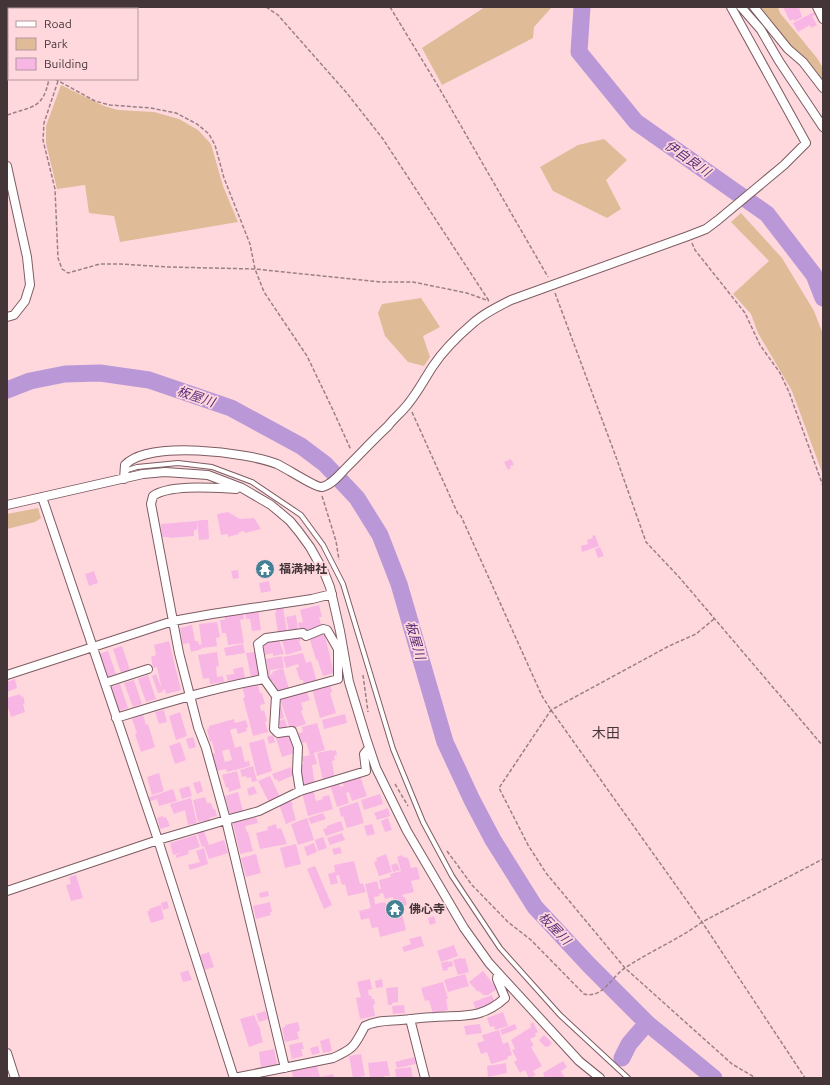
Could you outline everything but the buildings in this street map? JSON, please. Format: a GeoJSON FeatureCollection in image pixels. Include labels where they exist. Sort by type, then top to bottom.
{"type":"FeatureCollection","features":[{"type":"Feature","properties":{"kind":"street"},"geometry":{"type":"LineString","coordinates":[[124,475],[125,466],[133,459],[154,453],[198,451],[256,458],[276,464],[290,470],[321,488],[330,484],[352,463],[408,404],[434,364],[472,323],[494,308],[552,285],[706,229],[718,220],[784,165],[806,143],[732,7]]}},
{"type":"Feature","properties":{"kind":"street"},"geometry":{"type":"LineString","coordinates":[[741,7],[761,30],[779,61],[823,127]]}},
{"type":"Feature","properties":{"kind":"street"},"geometry":{"type":"LineString","coordinates":[[754,7],[788,49],[803,62],[823,88]]}},
{"type":"Feature","properties":{"kind":"street"},"geometry":{"type":"LineString","coordinates":[[817,7],[823,19]]}},
{"type":"Feature","properties":{"kind":"street"},"geometry":{"type":"LineString","coordinates":[[7,166],[26,257],[30,285],[25,301],[14,315],[7,317]]}},
{"type":"Feature","properties":{"kind":"street"},"geometry":{"type":"LineString","coordinates":[[7,505],[124,475],[165,472],[208,475],[242,488],[271,505],[290,521],[310,547],[324,572],[332,594],[340,648],[369,748],[376,768],[407,832],[464,928],[488,963],[579,1061],[600,1078]]}},
{"type":"Feature","properties":{"kind":"street"},"geometry":{"type":"LineString","coordinates":[[242,488],[193,487],[158,492],[153,496],[151,504],[179,653],[198,727],[206,748],[226,820],[286,1068]]}},
{"type":"Feature","properties":{"kind":"street"},"geometry":{"type":"LineString","coordinates":[[42,497],[158,840],[234,1078],[333,1058],[346,1052],[354,1046],[365,1026],[376,1022],[423,1017],[472,1015],[495,1007],[505,998],[497,979],[498,973]]}},
{"type":"Feature","properties":{"kind":"street"},"geometry":{"type":"LineString","coordinates":[[7,675],[173,621],[220,612],[312,599],[332,594]]}},
{"type":"Feature","properties":{"kind":"street"},"geometry":{"type":"LineString","coordinates":[[276,696],[338,679],[340,648],[327,630],[323,629],[306,636],[303,633],[266,638],[258,644],[264,679],[276,696],[274,729],[278,733],[292,731],[298,747],[297,772],[300,791]]}},
{"type":"Feature","properties":{"kind":"street"},"geometry":{"type":"LineString","coordinates":[[105,683],[148,669]]}},
{"type":"Feature","properties":{"kind":"street"},"geometry":{"type":"LineString","coordinates":[[116,718],[190,695],[264,679]]}},
{"type":"Feature","properties":{"kind":"street"},"geometry":{"type":"LineString","coordinates":[[7,890],[158,840],[259,811],[300,791],[366,771],[364,754],[369,748]]}},
{"type":"Feature","properties":{"kind":"street"},"geometry":{"type":"LineString","coordinates":[[410,1019],[425,1078]]}},
{"type":"Feature","properties":{"kind":"street"},"geometry":{"type":"LineString","coordinates":[[7,1053],[15,1078]]}},
{"type":"Feature","properties":{"kind":"lane"},"geometry":{"type":"LineString","coordinates":[[124,475],[137,467],[178,463],[212,467],[252,482],[301,515],[323,545],[343,584],[393,750],[423,822],[452,876],[500,948],[560,1015],[628,1078]]}},
{"type":"Feature","properties":{"kind":"path"},"geometry":{"type":"LineString","coordinates":[[266,7],[278,16],[346,92],[383,139],[490,302],[467,293],[413,282],[381,282],[255,269],[100,264],[68,273],[62,269],[58,258],[56,189],[43,140],[44,123],[58,81],[95,101],[110,106],[151,108],[176,113],[197,124],[209,134],[215,145],[224,178],[250,244],[255,269],[264,292],[307,356],[332,408],[352,463]]}},
{"type":"Feature","properties":{"kind":"path"},"geometry":{"type":"LineString","coordinates":[[390,7],[438,86],[552,285],[619,464],[646,542],[679,577],[714,620],[823,746]]}},
{"type":"Feature","properties":{"kind":"path"},"geometry":{"type":"LineString","coordinates":[[7,115],[38,104],[46,93],[49,80]]}},
{"type":"Feature","properties":{"kind":"path"},"geometry":{"type":"LineString","coordinates":[[688,236],[695,250],[745,313],[760,345],[780,374],[789,392],[823,486]]}},
{"type":"Feature","properties":{"kind":"path"},"geometry":{"type":"LineString","coordinates":[[408,404],[458,514],[461,516],[542,696],[702,922],[805,1078]]}},
{"type":"Feature","properties":{"kind":"path"},"geometry":{"type":"LineString","coordinates":[[317,487],[323,498],[336,541],[339,563]]}},
{"type":"Feature","properties":{"kind":"path"},"geometry":{"type":"LineString","coordinates":[[714,620],[696,634],[669,646],[551,710],[499,788],[528,845],[546,873],[624,968],[732,1064],[756,1078]]}},
{"type":"Feature","properties":{"kind":"path"},"geometry":{"type":"LineString","coordinates":[[366,663],[362,676],[368,712]]}},
{"type":"Feature","properties":{"kind":"path"},"geometry":{"type":"LineString","coordinates":[[392,779],[407,805],[413,811]]}},
{"type":"Feature","properties":{"kind":"path"},"geometry":{"type":"LineString","coordinates":[[445,848],[472,885],[503,917],[531,940],[584,994],[591,996],[602,990],[624,968],[691,931],[702,922],[823,860]]}},
{"type":"Feature","properties":{"kind":"green space"},"geometry":{"type":"Polygon","coordinates":[[[485,7],[552,7],[534,27],[533,38],[442,85],[422,48],[485,7]]]}},
{"type":"Feature","properties":{"kind":"green space"},"geometry":{"type":"Polygon","coordinates":[[[758,7],[778,7],[780,13],[817,58],[823,68],[823,82],[805,59],[790,45],[758,7]]]}},
{"type":"Feature","properties":{"kind":"green space"},"geometry":{"type":"Polygon","coordinates":[[[61,85],[104,106],[118,110],[154,112],[179,119],[198,130],[211,144],[223,186],[238,222],[120,242],[114,216],[89,213],[85,185],[57,189],[46,143],[46,126],[61,85]]]}},
{"type":"Feature","properties":{"kind":"green space"},"geometry":{"type":"Polygon","coordinates":[[[604,139],[627,160],[606,180],[621,209],[607,218],[553,191],[540,167],[578,145],[604,139]]]}},
{"type":"Feature","properties":{"kind":"green space"},"geometry":{"type":"Polygon","coordinates":[[[741,213],[782,258],[814,311],[823,334],[823,475],[792,391],[758,333],[751,314],[733,294],[769,261],[731,222],[741,213]]]}},
{"type":"Feature","properties":{"kind":"green space"},"geometry":{"type":"Polygon","coordinates":[[[421,298],[440,327],[423,336],[430,357],[424,366],[408,362],[385,336],[378,313],[382,304],[421,298]]]}},
{"type":"Feature","properties":{"kind":"green space"},"geometry":{"type":"Polygon","coordinates":[[[38,508],[41,518],[35,522],[7,529],[7,514],[38,508]]]}},
{"type":"Feature","properties":{"kind":"waterway","name":"伊自良川"},"geometry":{"type":"LineString","coordinates":[[582,7],[579,52],[636,122],[767,214],[814,275],[823,298]]}},
{"type":"Feature","properties":{"kind":"waterway","name":"板屋川"},"geometry":{"type":"LineString","coordinates":[[7,390],[30,381],[65,374],[100,373],[149,380],[231,408],[301,446],[325,464],[357,498],[380,535],[399,584],[445,742],[472,800],[493,840],[535,907],[589,965],[647,1023],[714,1078]]}},
{"type":"Feature","properties":{"kind":"waterway"},"geometry":{"type":"LineString","coordinates":[[622,1058],[629,1044],[647,1023]]}},
{"type":"Feature","properties":{"kind":"place","name":"福満神社"},"geometry":{"type":"Point","coordinates":[265,569]}},
{"type":"Feature","properties":{"kind":"place","name":"佛心寺"},"geometry":{"type":"Point","coordinates":[395,909]}},
{"type":"Feature","properties":{"kind":"district","name":"木田"},"geometry":{"type":"Point","coordinates":[606,733]}}]}
